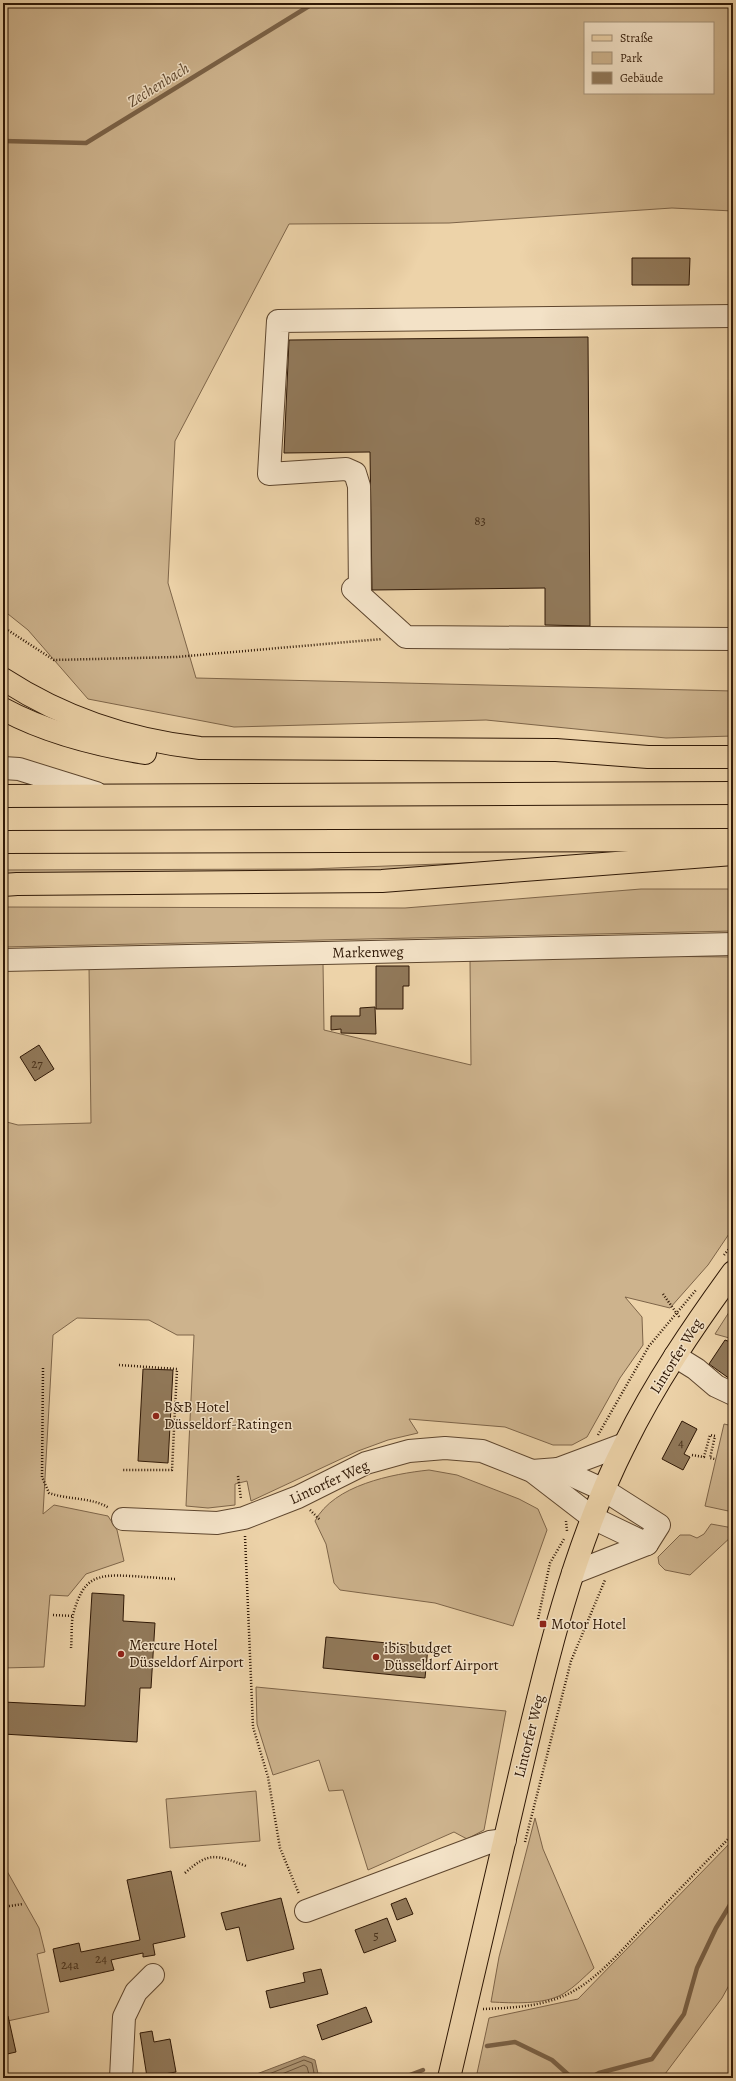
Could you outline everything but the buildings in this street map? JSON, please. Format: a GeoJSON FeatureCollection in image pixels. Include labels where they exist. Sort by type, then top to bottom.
{"type":"FeatureCollection","features":[{"type":"Feature","properties":{"kind":"main road"},"geometry":{"type":"LineString","coordinates":[[3,679],[62,711],[110,731],[180,746],[227,750],[556,750],[648,757],[733,757]]}},
{"type":"Feature","properties":{"kind":"main road"},"geometry":{"type":"LineString","coordinates":[[3,709],[60,734],[120,749],[155,755],[184,756],[227,750]]}},
{"type":"Feature","properties":{"kind":"main road"},"geometry":{"type":"LineString","coordinates":[[3,796],[107,797],[733,793]]}},
{"type":"Feature","properties":{"kind":"main road"},"geometry":{"type":"LineString","coordinates":[[3,842],[733,840]]}},
{"type":"Feature","properties":{"kind":"main road"},"geometry":{"type":"LineString","coordinates":[[3,886],[25,884],[382,881],[733,854]]}},
{"type":"Feature","properties":{"kind":"main road","name":"Lintorfer Weg"},"geometry":{"type":"LineString","coordinates":[[448,2078],[479,2008],[514,1842],[555,1634],[593,1518],[625,1444],[659,1380],[733,1272]]}},
{"type":"Feature","properties":{"kind":"street"},"geometry":{"type":"LineString","coordinates":[[733,316],[278,321],[269,474],[346,469],[355,473],[359,486],[356,592],[406,637],[733,639]]}},
{"type":"Feature","properties":{"kind":"street"},"geometry":{"type":"LineString","coordinates":[[3,768],[19,770],[107,797]]}},
{"type":"Feature","properties":{"kind":"street","name":"Markenweg"},"geometry":{"type":"LineString","coordinates":[[3,960],[733,944]]}},
{"type":"Feature","properties":{"kind":"street"},"geometry":{"type":"LineString","coordinates":[[675,1356],[696,1369],[716,1386],[733,1394]]}},
{"type":"Feature","properties":{"kind":"street","name":"Lintorfer Weg"},"geometry":{"type":"LineString","coordinates":[[532,1471],[558,1469],[625,1444]]}},
{"type":"Feature","properties":{"kind":"street","name":"Lintorfer Weg"},"geometry":{"type":"LineString","coordinates":[[123,1519],[217,1523],[244,1518],[298,1496],[366,1463],[408,1451],[445,1448],[482,1451],[532,1471],[593,1518]]}},
{"type":"Feature","properties":{"kind":"street","name":"Lintorfer Weg"},"geometry":{"type":"LineString","coordinates":[[558,1469],[604,1490]]}},
{"type":"Feature","properties":{"kind":"street"},"geometry":{"type":"LineString","coordinates":[[574,1573],[647,1544],[659,1525],[604,1490]]}},
{"type":"Feature","properties":{"kind":"street"},"geometry":{"type":"LineString","coordinates":[[593,1518],[647,1544]]}},
{"type":"Feature","properties":{"kind":"street"},"geometry":{"type":"LineString","coordinates":[[306,1912],[490,1842],[514,1842]]}},
{"type":"Feature","properties":{"kind":"street"},"geometry":{"type":"LineString","coordinates":[[122,2078],[124,2017],[136,1992],[153,1974]]}},
{"type":"Feature","properties":{"kind":"path"},"geometry":{"type":"LineString","coordinates":[[3,627],[54,660],[176,658],[406,637]]}},
{"type":"Feature","properties":{"kind":"path"},"geometry":{"type":"LineString","coordinates":[[663,1294],[675,1313],[692,1330]]}},
{"type":"Feature","properties":{"kind":"path"},"geometry":{"type":"LineString","coordinates":[[119,1365],[176,1369],[172,1470],[123,1470]]}},
{"type":"Feature","properties":{"kind":"path"},"geometry":{"type":"LineString","coordinates":[[43,1368],[42,1477],[49,1494],[64,1498],[100,1502],[123,1519]]}},
{"type":"Feature","properties":{"kind":"path"},"geometry":{"type":"LineString","coordinates":[[692,1455],[704,1457],[710,1435],[715,1436],[710,1458],[714,1459]]}},
{"type":"Feature","properties":{"kind":"path"},"geometry":{"type":"LineString","coordinates":[[238,1476],[244,1518],[253,1727],[268,1776],[280,1848],[306,1912]]}},
{"type":"Feature","properties":{"kind":"path"},"geometry":{"type":"LineString","coordinates":[[71,1648],[73,1616],[86,1585],[101,1576],[174,1579]]}},
{"type":"Feature","properties":{"kind":"path"},"geometry":{"type":"LineString","coordinates":[[514,1842],[571,1661],[598,1593],[608,1576]]}},
{"type":"Feature","properties":{"kind":"path"},"geometry":{"type":"LineString","coordinates":[[53,1615],[73,1616]]}},
{"type":"Feature","properties":{"kind":"path"},"geometry":{"type":"LineString","coordinates":[[479,2008],[519,2007],[540,2004],[562,1997],[581,1986],[610,1962],[733,1834]]}},
{"type":"Feature","properties":{"kind":"path"},"geometry":{"type":"LineString","coordinates":[[184,1873],[198,1861],[208,1857],[222,1858],[246,1866]]}},
{"type":"Feature","properties":{"kind":"path"},"geometry":{"type":"LineString","coordinates":[[3,1907],[22,1904]]}},
{"type":"Feature","properties":{"kind":"green space"},"geometry":{"type":"Polygon","coordinates":[[[3,3],[733,3],[733,211],[672,208],[449,223],[289,224],[175,441],[168,583],[196,678],[733,691],[733,736],[666,738],[486,720],[234,727],[88,699],[28,630],[3,610],[3,3]]]}},
{"type":"Feature","properties":{"kind":"green space"},"geometry":{"type":"Polygon","coordinates":[[[517,861],[516,867],[3,880],[3,870],[309,869],[517,861]]]}},
{"type":"Feature","properties":{"kind":"green space"},"geometry":{"type":"Polygon","coordinates":[[[641,889],[733,889],[733,931],[3,947],[3,907],[405,908],[641,889]]]}},
{"type":"Feature","properties":{"kind":"green space"},"geometry":{"type":"Polygon","coordinates":[[[628,956],[733,957],[733,1228],[708,1265],[670,1308],[625,1297],[642,1317],[643,1345],[620,1378],[587,1437],[572,1445],[553,1445],[505,1427],[409,1419],[418,1433],[388,1440],[358,1451],[251,1501],[247,1481],[235,1484],[235,1505],[208,1508],[186,1506],[194,1335],[177,1335],[149,1320],[77,1318],[53,1335],[43,1514],[54,1505],[108,1516],[117,1530],[124,1561],[86,1574],[68,1596],[50,1595],[44,1667],[3,1668],[3,1121],[18,1125],[91,1123],[89,967],[323,962],[324,1030],[471,1065],[470,961],[628,956]]]}},
{"type":"Feature","properties":{"kind":"green space"},"geometry":{"type":"Polygon","coordinates":[[[733,1306],[733,1339],[715,1334],[733,1306]]]}},
{"type":"Feature","properties":{"kind":"green space"},"geometry":{"type":"Polygon","coordinates":[[[724,1424],[733,1426],[733,1512],[705,1506],[724,1424]]]}},
{"type":"Feature","properties":{"kind":"green space"},"geometry":{"type":"Polygon","coordinates":[[[429,1470],[457,1475],[519,1499],[538,1509],[547,1530],[513,1626],[435,1603],[340,1590],[334,1583],[326,1544],[315,1521],[324,1509],[336,1498],[365,1484],[382,1478],[429,1470]]]}},
{"type":"Feature","properties":{"kind":"green space"},"geometry":{"type":"Polygon","coordinates":[[[711,1524],[733,1528],[733,1535],[690,1575],[665,1570],[659,1564],[658,1557],[680,1535],[690,1535],[697,1538],[704,1534],[711,1524]]]}},
{"type":"Feature","properties":{"kind":"green space"},"geometry":{"type":"Polygon","coordinates":[[[256,1687],[506,1711],[484,1830],[467,1839],[454,1832],[368,1870],[343,1790],[329,1791],[319,1760],[273,1775],[257,1724],[256,1687]]]}},
{"type":"Feature","properties":{"kind":"green space"},"geometry":{"type":"Polygon","coordinates":[[[256,1791],[260,1841],[170,1848],[166,1799],[256,1791]]]}},
{"type":"Feature","properties":{"kind":"green space"},"geometry":{"type":"Polygon","coordinates":[[[535,1818],[543,1849],[594,1968],[572,1988],[555,1998],[537,2002],[491,2002],[499,1957],[535,1818]]]}},
{"type":"Feature","properties":{"kind":"green space"},"geometry":{"type":"Polygon","coordinates":[[[733,1840],[733,1978],[722,1998],[662,2078],[476,2078],[489,2018],[578,1999],[733,1840]]]}},
{"type":"Feature","properties":{"kind":"green space"},"geometry":{"type":"Polygon","coordinates":[[[3,1864],[39,1928],[45,1952],[37,1954],[49,2012],[3,2022],[3,1864]]]}},
{"type":"Feature","properties":{"kind":"water"},"geometry":{"type":"Polygon","coordinates":[[[304,2056],[315,2060],[319,2078],[254,2078],[254,2075],[304,2056]]]}},
{"type":"Feature","properties":{"kind":"waterway","name":"Zechenbach"},"geometry":{"type":"LineString","coordinates":[[3,141],[86,143],[314,3]]}},
{"type":"Feature","properties":{"kind":"waterway"},"geometry":{"type":"LineString","coordinates":[[590,2078],[599,2073],[652,2059],[684,2014],[697,1968],[716,1928],[733,1900]]}},
{"type":"Feature","properties":{"kind":"waterway"},"geometry":{"type":"LineString","coordinates":[[487,2046],[515,2042],[552,2060],[572,2078]]}},
{"type":"Feature","properties":{"kind":"waterway"},"geometry":{"type":"LineString","coordinates":[[402,2078],[423,2070]]}},
{"type":"Feature","properties":{"kind":"waterway"},"geometry":{"type":"LineString","coordinates":[[311,2078],[319,2075],[361,2078]]}},
{"type":"Feature","properties":{"kind":"place","name":"B&B Hotel Düsseldorf-Ratingen"},"geometry":{"type":"Point","coordinates":[156,1416]}},
{"type":"Feature","properties":{"kind":"place","name":"Motor Hotel"},"geometry":{"type":"Point","coordinates":[543,1624]}},
{"type":"Feature","properties":{"kind":"place","name":"Mercure Hotel Düsseldorf Airport"},"geometry":{"type":"Point","coordinates":[121,1654]}},
{"type":"Feature","properties":{"kind":"place","name":"ibis budget Düsseldorf Airport"},"geometry":{"type":"Point","coordinates":[376,1657]}}]}
